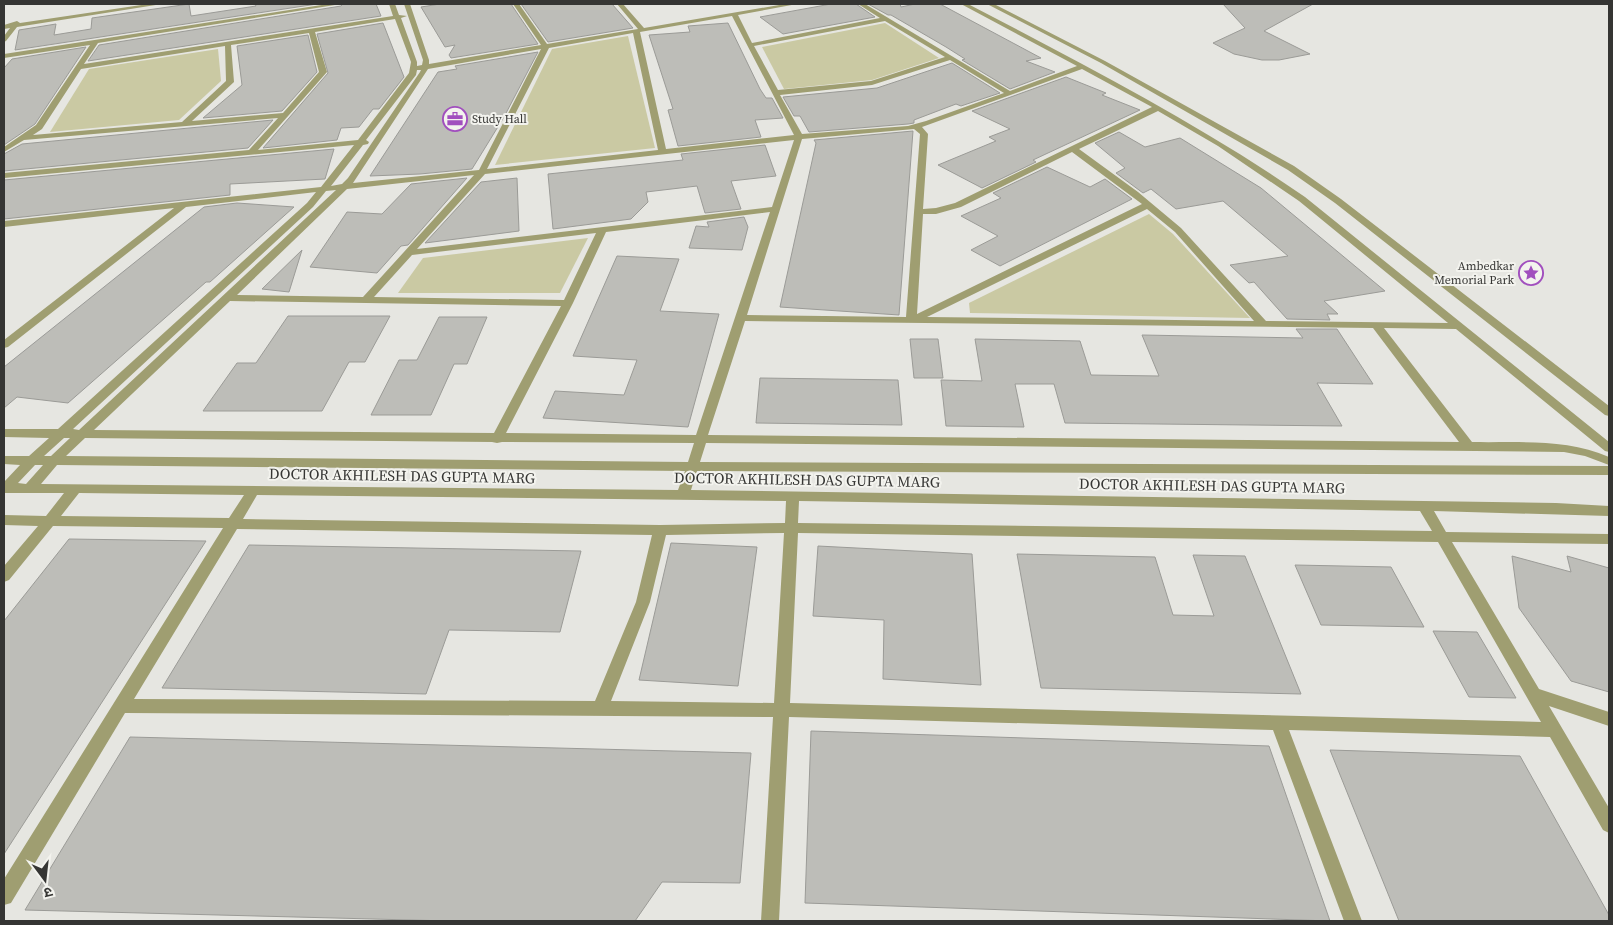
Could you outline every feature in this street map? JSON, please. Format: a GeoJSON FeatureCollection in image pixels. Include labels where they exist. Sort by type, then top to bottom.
{"type":"FeatureCollection","features":[{"type":"Feature","properties":{"kind":"street"},"geometry":{"type":"LineString","coordinates":[[4,26],[18,22],[125,5],[160,4]]}},
{"type":"Feature","properties":{"kind":"street"},"geometry":{"type":"LineString","coordinates":[[4,56],[338,4]]}},
{"type":"Feature","properties":{"kind":"street"},"geometry":{"type":"LineString","coordinates":[[5,488],[60,434],[310,205],[322,191],[412,73],[414,62],[392,4]]}},
{"type":"Feature","properties":{"kind":"street"},"geometry":{"type":"LineString","coordinates":[[30,488],[54,460],[351,180],[424,72],[426,60],[407,4]]}},
{"type":"Feature","properties":{"kind":"street"},"geometry":{"type":"LineString","coordinates":[[516,4],[546,47]]}},
{"type":"Feature","properties":{"kind":"street"},"geometry":{"type":"LineString","coordinates":[[620,4],[639,31],[663,153]]}},
{"type":"Feature","properties":{"kind":"street"},"geometry":{"type":"LineString","coordinates":[[413,69],[794,4]]}},
{"type":"Feature","properties":{"kind":"street"},"geometry":{"type":"LineString","coordinates":[[861,4],[1009,93]]}},
{"type":"Feature","properties":{"kind":"street"},"geometry":{"type":"LineString","coordinates":[[964,4],[1233,150],[1302,199],[1458,326],[1609,462]]}},
{"type":"Feature","properties":{"kind":"street"},"geometry":{"type":"LineString","coordinates":[[990,4],[1103,62],[1291,168],[1338,201],[1609,412]]}},
{"type":"Feature","properties":{"kind":"street"},"geometry":{"type":"LineString","coordinates":[[79,67],[411,14]]}},
{"type":"Feature","properties":{"kind":"street"},"geometry":{"type":"LineString","coordinates":[[683,495],[799,138],[734,14]]}},
{"type":"Feature","properties":{"kind":"street"},"geometry":{"type":"LineString","coordinates":[[750,46],[886,19]]}},
{"type":"Feature","properties":{"kind":"street"},"geometry":{"type":"LineString","coordinates":[[4,21],[18,22]]}},
{"type":"Feature","properties":{"kind":"street"},"geometry":{"type":"LineString","coordinates":[[4,40],[18,22]]}},
{"type":"Feature","properties":{"kind":"street"},"geometry":{"type":"LineString","coordinates":[[251,153],[323,72],[311,30]]}},
{"type":"Feature","properties":{"kind":"street"},"geometry":{"type":"LineString","coordinates":[[4,150],[39,127],[96,41]]}},
{"type":"Feature","properties":{"kind":"street"},"geometry":{"type":"LineString","coordinates":[[184,124],[230,82],[228,44]]}},
{"type":"Feature","properties":{"kind":"street"},"geometry":{"type":"LineString","coordinates":[[366,300],[481,173],[546,47]]}},
{"type":"Feature","properties":{"kind":"street"},"geometry":{"type":"LineString","coordinates":[[775,93],[872,84],[950,58]]}},
{"type":"Feature","properties":{"kind":"street"},"geometry":{"type":"LineString","coordinates":[[4,224],[916,126],[1081,67]]}},
{"type":"Feature","properties":{"kind":"street"},"geometry":{"type":"LineString","coordinates":[[919,212],[936,211],[958,205],[1157,108]]}},
{"type":"Feature","properties":{"kind":"street"},"geometry":{"type":"LineString","coordinates":[[22,138],[284,115]]}},
{"type":"Feature","properties":{"kind":"street"},"geometry":{"type":"LineString","coordinates":[[911,320],[924,134],[916,126]]}},
{"type":"Feature","properties":{"kind":"street"},"geometry":{"type":"LineString","coordinates":[[4,176],[377,141]]}},
{"type":"Feature","properties":{"kind":"street"},"geometry":{"type":"LineString","coordinates":[[1073,149],[1178,230],[1263,324]]}},
{"type":"Feature","properties":{"kind":"street"},"geometry":{"type":"LineString","coordinates":[[911,320],[1148,205]]}},
{"type":"Feature","properties":{"kind":"street"},"geometry":{"type":"LineString","coordinates":[[6,341],[182,206]]}},
{"type":"Feature","properties":{"kind":"street"},"geometry":{"type":"LineString","coordinates":[[408,253],[776,209]]}},
{"type":"Feature","properties":{"kind":"street"},"geometry":{"type":"LineString","coordinates":[[497,438],[568,303],[602,230]]}},
{"type":"Feature","properties":{"kind":"street"},"geometry":{"type":"LineString","coordinates":[[208,298],[568,303]]}},
{"type":"Feature","properties":{"kind":"street"},"geometry":{"type":"LineString","coordinates":[[740,318],[1458,326]]}},
{"type":"Feature","properties":{"kind":"street"},"geometry":{"type":"LineString","coordinates":[[1376,325],[1469,446]]}},
{"type":"Feature","properties":{"kind":"street"},"geometry":{"type":"LineString","coordinates":[[4,433],[1469,446],[1564,448],[1586,452],[1609,462]]}},
{"type":"Feature","properties":{"kind":"street","name":"DOCTOR AKHILESH DAS GUPTA MARG"},"geometry":{"type":"LineString","coordinates":[[4,460],[692,466],[1609,462]]}},
{"type":"Feature","properties":{"kind":"street","name":"DOCTOR AKHILESH DAS GUPTA MARG"},"geometry":{"type":"LineString","coordinates":[[5,488],[793,496],[1556,508],[1609,511]]}},
{"type":"Feature","properties":{"kind":"street"},"geometry":{"type":"LineString","coordinates":[[4,576],[75,489]]}},
{"type":"Feature","properties":{"kind":"street"},"geometry":{"type":"LineString","coordinates":[[4,896],[253,491]]}},
{"type":"Feature","properties":{"kind":"street"},"geometry":{"type":"LineString","coordinates":[[770,921],[793,496]]}},
{"type":"Feature","properties":{"kind":"street"},"geometry":{"type":"LineString","coordinates":[[1424,506],[1609,824]]}},
{"type":"Feature","properties":{"kind":"street"},"geometry":{"type":"LineString","coordinates":[[4,520],[660,530],[792,528],[1609,539]]}},
{"type":"Feature","properties":{"kind":"street"},"geometry":{"type":"LineString","coordinates":[[600,708],[642,602],[660,530]]}},
{"type":"Feature","properties":{"kind":"street"},"geometry":{"type":"LineString","coordinates":[[1534,694],[1609,719]]}},
{"type":"Feature","properties":{"kind":"street"},"geometry":{"type":"LineString","coordinates":[[120,706],[782,710],[1554,730]]}},
{"type":"Feature","properties":{"kind":"street"},"geometry":{"type":"LineString","coordinates":[[1278,723],[1353,921]]}},
{"type":"Feature","properties":{"kind":"green space"},"geometry":{"type":"Polygon","coordinates":[[[885,23],[939,58],[872,80],[784,89],[762,47],[885,23]]]}},
{"type":"Feature","properties":{"kind":"green space"},"geometry":{"type":"Polygon","coordinates":[[[628,36],[655,148],[495,165],[552,49],[628,36]]]}},
{"type":"Feature","properties":{"kind":"green space"},"geometry":{"type":"Polygon","coordinates":[[[218,49],[221,81],[179,120],[50,132],[89,69],[218,49]]]}},
{"type":"Feature","properties":{"kind":"green space"},"geometry":{"type":"Polygon","coordinates":[[[1149,214],[1173,234],[1250,318],[970,313],[969,303],[1149,214]]]}},
{"type":"Feature","properties":{"kind":"green space"},"geometry":{"type":"Polygon","coordinates":[[[588,238],[560,293],[398,293],[423,258],[588,238]]]}},
{"type":"Feature","properties":{"kind":"building"},"geometry":{"type":"Polygon","coordinates":[[[189,4],[191,16],[256,6],[255,4],[317,4],[15,50],[19,30],[56,24],[54,35],[91,29],[92,18],[189,4]]]}},
{"type":"Feature","properties":{"kind":"building"},"geometry":{"type":"Polygon","coordinates":[[[343,4],[376,4],[381,16],[88,61],[99,45],[341,6],[343,4]]]}},
{"type":"Feature","properties":{"kind":"building"},"geometry":{"type":"Polygon","coordinates":[[[440,4],[511,4],[538,44],[451,58],[449,55],[455,45],[445,47],[421,7],[440,4]]]}},
{"type":"Feature","properties":{"kind":"building"},"geometry":{"type":"Polygon","coordinates":[[[521,4],[612,4],[633,28],[548,42],[521,4]]]}},
{"type":"Feature","properties":{"kind":"building"},"geometry":{"type":"Polygon","coordinates":[[[831,4],[856,4],[875,17],[783,34],[760,17],[831,4]]]}},
{"type":"Feature","properties":{"kind":"building"},"geometry":{"type":"Polygon","coordinates":[[[868,4],[900,4],[901,7],[915,4],[940,4],[1041,58],[1026,61],[1055,72],[1010,89],[962,60],[965,59],[946,47],[868,4]]]}},
{"type":"Feature","properties":{"kind":"building"},"geometry":{"type":"Polygon","coordinates":[[[1223,4],[1313,4],[1264,31],[1310,54],[1279,60],[1262,60],[1234,54],[1213,43],[1245,28],[1223,4]]]}},
{"type":"Feature","properties":{"kind":"building"},"geometry":{"type":"Polygon","coordinates":[[[383,23],[404,77],[379,109],[373,109],[359,127],[341,128],[337,140],[263,148],[328,73],[317,34],[383,23]]]}},
{"type":"Feature","properties":{"kind":"building"},"geometry":{"type":"Polygon","coordinates":[[[728,23],[760,89],[766,98],[772,98],[783,118],[755,120],[761,137],[678,146],[668,110],[673,109],[649,35],[690,32],[688,26],[728,23]]]}},
{"type":"Feature","properties":{"kind":"building"},"geometry":{"type":"Polygon","coordinates":[[[308,35],[317,72],[282,111],[203,118],[242,85],[237,46],[308,35]]]}},
{"type":"Feature","properties":{"kind":"building"},"geometry":{"type":"Polygon","coordinates":[[[86,47],[35,124],[4,145],[4,68],[12,59],[86,47]]]}},
{"type":"Feature","properties":{"kind":"building","name":"Study Hall"},"geometry":{"type":"Polygon","coordinates":[[[538,52],[504,117],[472,169],[370,176],[438,72],[457,69],[455,66],[538,52]]]}},
{"type":"Feature","properties":{"kind":"building"},"geometry":{"type":"Polygon","coordinates":[[[952,63],[1000,93],[961,106],[956,104],[914,120],[914,123],[809,132],[800,116],[794,116],[783,97],[877,88],[952,63]]]}},
{"type":"Feature","properties":{"kind":"building"},"geometry":{"type":"Polygon","coordinates":[[[1066,77],[1106,93],[1102,95],[1140,110],[1033,160],[1036,162],[982,188],[938,165],[996,141],[989,137],[1010,129],[972,111],[1066,77]]]}},
{"type":"Feature","properties":{"kind":"building"},"geometry":{"type":"Polygon","coordinates":[[[273,120],[248,148],[4,171],[4,154],[22,144],[273,120]]]}},
{"type":"Feature","properties":{"kind":"building"},"geometry":{"type":"Polygon","coordinates":[[[913,131],[899,315],[780,307],[816,143],[814,140],[913,131]]]}},
{"type":"Feature","properties":{"kind":"building"},"geometry":{"type":"Polygon","coordinates":[[[1119,132],[1145,147],[1180,138],[1261,188],[1385,291],[1324,301],[1338,314],[1327,314],[1330,320],[1287,319],[1254,282],[1249,283],[1230,265],[1288,256],[1223,201],[1176,209],[1151,189],[1143,193],[1116,173],[1125,168],[1095,143],[1119,132]]]}},
{"type":"Feature","properties":{"kind":"building"},"geometry":{"type":"Polygon","coordinates":[[[765,145],[776,176],[731,181],[741,209],[705,213],[697,186],[646,192],[648,202],[631,219],[553,229],[548,174],[683,160],[681,154],[765,145]]]}},
{"type":"Feature","properties":{"kind":"building"},"geometry":{"type":"Polygon","coordinates":[[[334,149],[325,179],[230,184],[230,195],[4,219],[4,180],[334,149]]]}},
{"type":"Feature","properties":{"kind":"building"},"geometry":{"type":"Polygon","coordinates":[[[1047,167],[1090,187],[1105,179],[1132,199],[1000,266],[971,250],[998,236],[961,216],[1001,198],[993,193],[1047,167]]]}},
{"type":"Feature","properties":{"kind":"building"},"geometry":{"type":"Polygon","coordinates":[[[467,178],[408,245],[401,246],[377,273],[310,267],[347,212],[382,214],[411,184],[467,178]]]}},
{"type":"Feature","properties":{"kind":"building"},"geometry":{"type":"Polygon","coordinates":[[[517,178],[519,231],[425,243],[481,182],[517,178]]]}},
{"type":"Feature","properties":{"kind":"building"},"geometry":{"type":"Polygon","coordinates":[[[237,203],[294,207],[210,282],[206,282],[68,403],[17,397],[4,408],[4,367],[204,207],[237,203]]]}},
{"type":"Feature","properties":{"kind":"building"},"geometry":{"type":"Polygon","coordinates":[[[744,217],[748,227],[742,250],[689,248],[696,226],[709,227],[707,222],[744,217]]]}},
{"type":"Feature","properties":{"kind":"building"},"geometry":{"type":"Polygon","coordinates":[[[302,250],[289,292],[262,289],[302,250]]]}},
{"type":"Feature","properties":{"kind":"building"},"geometry":{"type":"Polygon","coordinates":[[[617,256],[679,259],[660,311],[719,314],[688,427],[543,418],[555,391],[624,395],[637,360],[573,356],[617,256]]]}},
{"type":"Feature","properties":{"kind":"building"},"geometry":{"type":"Polygon","coordinates":[[[288,316],[390,316],[365,362],[349,362],[322,411],[203,411],[237,363],[256,363],[288,316]]]}},
{"type":"Feature","properties":{"kind":"building"},"geometry":{"type":"Polygon","coordinates":[[[439,317],[487,317],[467,364],[454,364],[431,415],[371,415],[399,360],[417,360],[439,317]]]}},
{"type":"Feature","properties":{"kind":"building"},"geometry":{"type":"Polygon","coordinates":[[[1296,329],[1337,329],[1373,384],[1317,383],[1342,426],[1065,423],[1054,384],[1015,384],[1024,427],[946,426],[941,380],[982,381],[975,339],[1080,341],[1091,375],[1159,376],[1142,335],[1303,338],[1296,329]]]}},
{"type":"Feature","properties":{"kind":"building"},"geometry":{"type":"Polygon","coordinates":[[[910,339],[938,339],[943,378],[914,378],[910,339]]]}},
{"type":"Feature","properties":{"kind":"building"},"geometry":{"type":"Polygon","coordinates":[[[760,378],[898,380],[902,425],[756,423],[760,378]]]}},
{"type":"Feature","properties":{"kind":"building"},"geometry":{"type":"Polygon","coordinates":[[[69,539],[206,541],[4,854],[4,621],[69,539]]]}},
{"type":"Feature","properties":{"kind":"building"},"geometry":{"type":"Polygon","coordinates":[[[671,543],[757,547],[738,686],[639,680],[671,543]]]}},
{"type":"Feature","properties":{"kind":"building"},"geometry":{"type":"Polygon","coordinates":[[[249,545],[581,551],[560,632],[449,630],[426,694],[162,688],[249,545]]]}},
{"type":"Feature","properties":{"kind":"building"},"geometry":{"type":"Polygon","coordinates":[[[818,546],[972,554],[981,685],[883,679],[884,620],[813,616],[818,546]]]}},
{"type":"Feature","properties":{"kind":"building"},"geometry":{"type":"Polygon","coordinates":[[[1017,554],[1155,557],[1173,615],[1214,616],[1193,555],[1245,556],[1301,694],[1041,688],[1017,554]]]}},
{"type":"Feature","properties":{"kind":"building"},"geometry":{"type":"Polygon","coordinates":[[[1512,556],[1571,572],[1567,556],[1609,568],[1609,692],[1571,681],[1519,608],[1512,556]]]}},
{"type":"Feature","properties":{"kind":"building"},"geometry":{"type":"Polygon","coordinates":[[[1295,565],[1391,567],[1424,627],[1321,625],[1295,565]]]}},
{"type":"Feature","properties":{"kind":"building"},"geometry":{"type":"Polygon","coordinates":[[[1433,631],[1477,632],[1516,698],[1469,697],[1433,631]]]}},
{"type":"Feature","properties":{"kind":"building"},"geometry":{"type":"Polygon","coordinates":[[[811,731],[1269,746],[1330,921],[805,903],[811,731]]]}},
{"type":"Feature","properties":{"kind":"building"},"geometry":{"type":"Polygon","coordinates":[[[130,737],[751,753],[740,883],[662,882],[635,921],[450,921],[25,910],[130,737]]]}},
{"type":"Feature","properties":{"kind":"building"},"geometry":{"type":"Polygon","coordinates":[[[1330,750],[1520,756],[1609,915],[1609,921],[1399,921],[1330,750]]]}},
{"type":"Feature","properties":{"kind":"place","name":"Study Hall"},"geometry":{"type":"Point","coordinates":[455,119]}},
{"type":"Feature","properties":{"kind":"place","name":"Ambedkar Memorial Park"},"geometry":{"type":"Point","coordinates":[1531,273]}}]}
